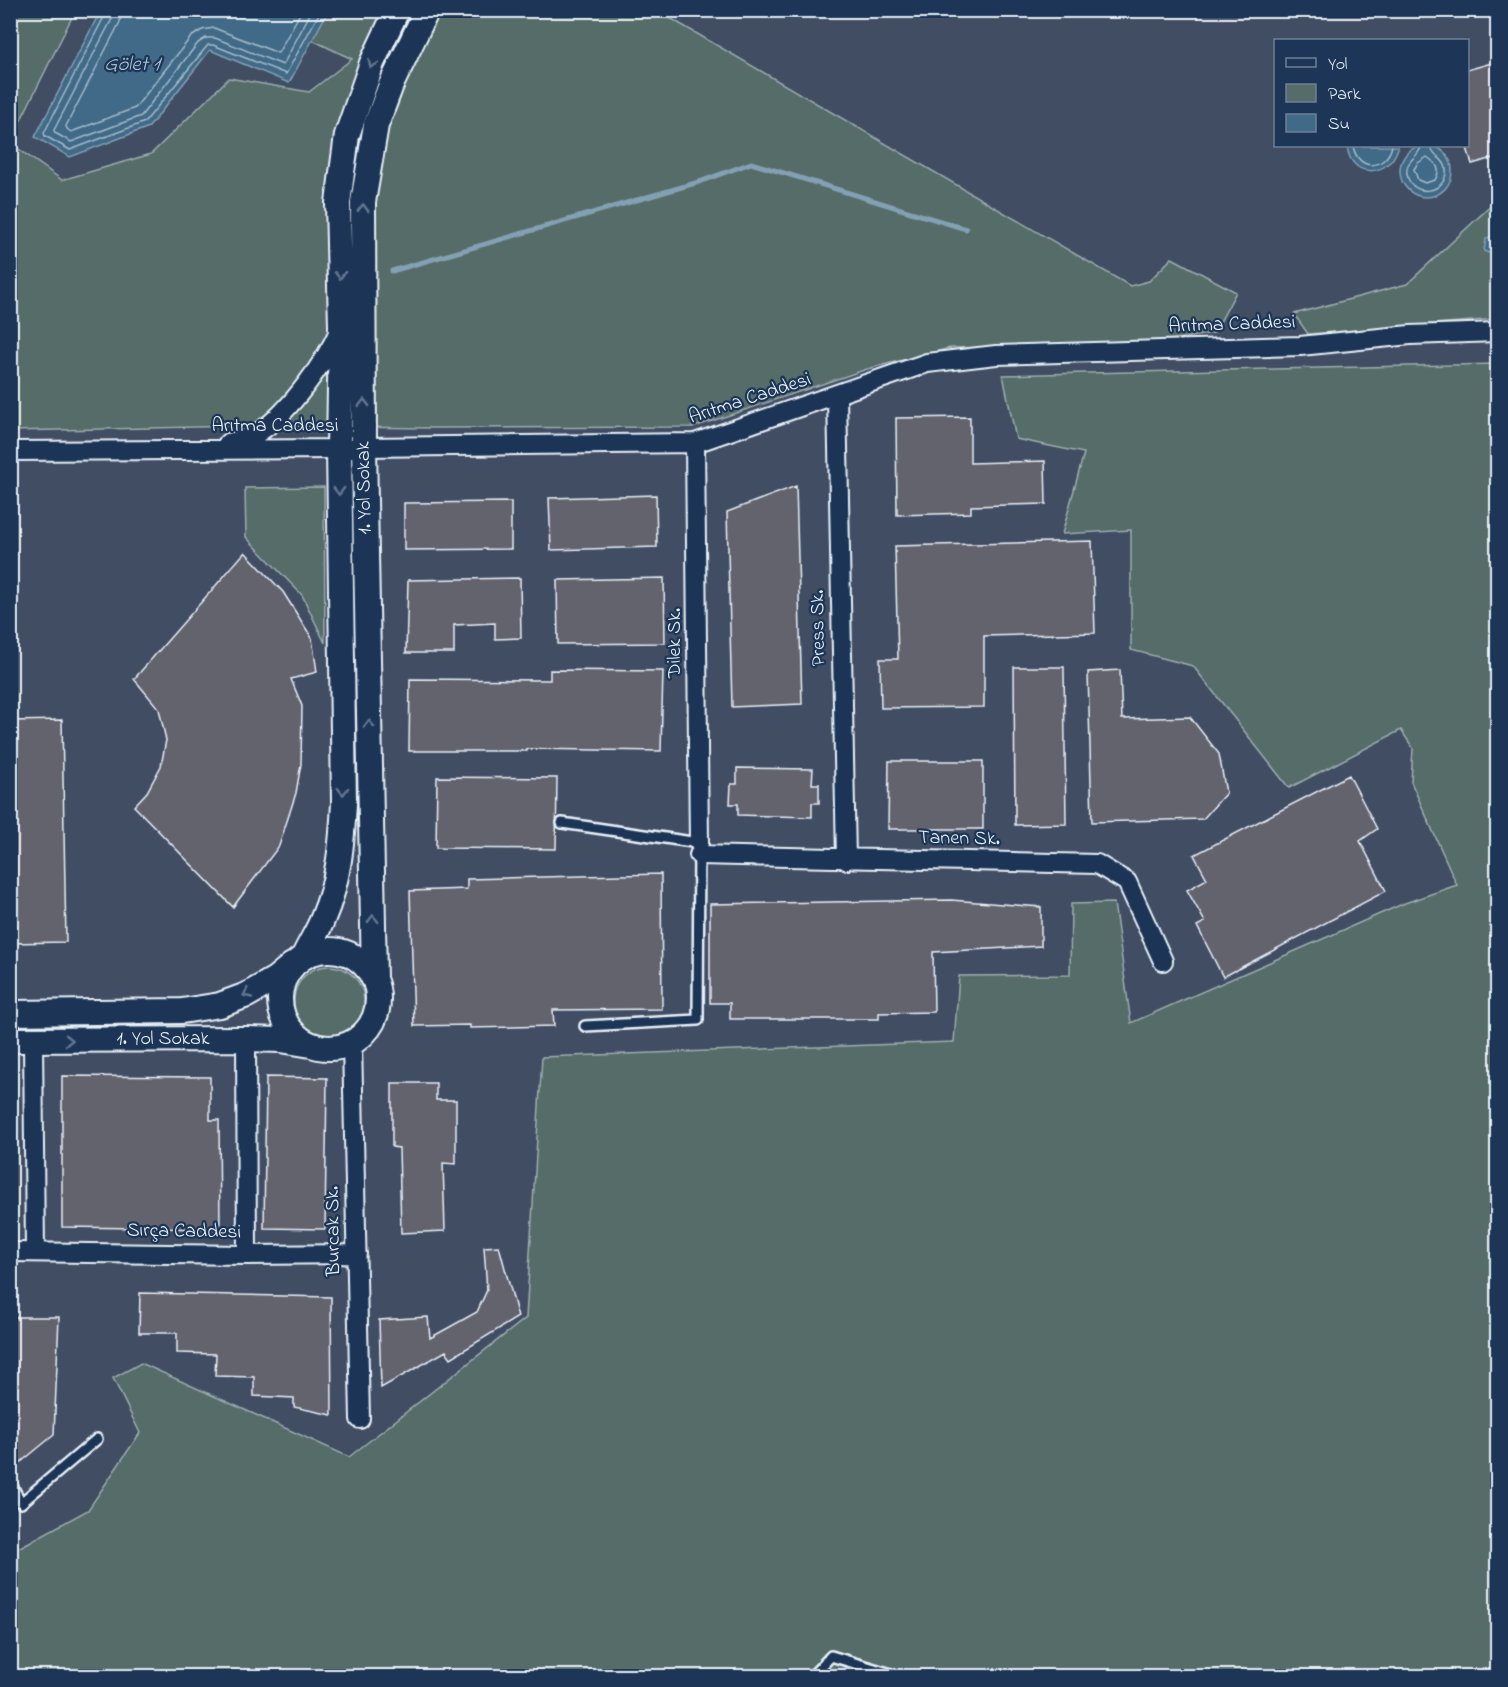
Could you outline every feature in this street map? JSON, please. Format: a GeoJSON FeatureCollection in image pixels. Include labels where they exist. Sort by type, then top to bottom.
{"type":"FeatureCollection","features":[{"type":"Feature","properties":{"kind":"main road","name":"1. Yol Sokak"},"geometry":{"type":"LineString","coordinates":[[315,1046],[300,1039],[290,1028],[282,1014],[280,999],[282,984],[288,972],[300,959],[323,918],[337,875],[342,837],[344,803],[339,449],[341,326],[338,202],[347,135],[372,63],[397,10]]}},
{"type":"Feature","properties":{"kind":"main road","name":"1. Yol Sokak"},"geometry":{"type":"LineString","coordinates":[[22,1040],[246,1039],[281,1040],[327,1048],[340,1047],[352,1042],[364,1033],[373,1021],[378,1007],[378,992],[374,978],[364,447],[363,201],[376,125],[391,85],[427,10]]}},
{"type":"Feature","properties":{"kind":"main road","name":"1. Yol Sokak"},"geometry":{"type":"LineString","coordinates":[[10,1013],[182,1011],[220,1005],[247,995],[275,979],[300,959],[320,950],[336,950],[351,954],[364,964],[374,978]]}},
{"type":"Feature","properties":{"kind":"street"},"geometry":{"type":"LineString","coordinates":[[198,449],[242,441],[261,431],[279,417],[326,357],[341,326]]}},
{"type":"Feature","properties":{"kind":"street","name":"Arıtma Caddesi"},"geometry":{"type":"LineString","coordinates":[[10,451],[339,449],[696,443],[927,363],[996,356],[1300,346],[1410,335],[1497,332]]}},
{"type":"Feature","properties":{"kind":"street","name":"Press Sk."},"geometry":{"type":"LineString","coordinates":[[837,394],[846,860]]}},
{"type":"Feature","properties":{"kind":"street","name":"Dilek Sk."},"geometry":{"type":"LineString","coordinates":[[696,443],[699,849]]}},
{"type":"Feature","properties":{"kind":"street","name":"Tanen Sk."},"geometry":{"type":"LineString","coordinates":[[699,849],[846,860],[1097,864],[1127,882],[1164,961]]}},
{"type":"Feature","properties":{"kind":"street"},"geometry":{"type":"LineString","coordinates":[[246,1039],[247,1255]]}},
{"type":"Feature","properties":{"kind":"street"},"geometry":{"type":"LineString","coordinates":[[22,1040],[35,1252]]}},
{"type":"Feature","properties":{"kind":"street","name":"Burcak Sk."},"geometry":{"type":"LineString","coordinates":[[352,1042],[360,1419]]}},
{"type":"Feature","properties":{"kind":"street","name":"Sırça Caddesi"},"geometry":{"type":"LineString","coordinates":[[10,1252],[357,1254]]}},
{"type":"Feature","properties":{"kind":"lane"},"geometry":{"type":"LineString","coordinates":[[562,823],[699,849],[698,1020],[585,1026]]}},
{"type":"Feature","properties":{"kind":"lane"},"geometry":{"type":"LineString","coordinates":[[10,1482],[21,1503],[97,1439]]}},
{"type":"Feature","properties":{"kind":"lane"},"geometry":{"type":"LineString","coordinates":[[812,1677],[831,1656],[898,1677]]}},
{"type":"Feature","properties":{"kind":"shaded area"},"geometry":{"type":"Polygon","coordinates":[[[11,11],[1497,11],[1497,1676],[11,1676],[11,11]]]}},
{"type":"Feature","properties":{"kind":"green space"},"geometry":{"type":"Polygon","coordinates":[[[10,11],[75,11],[11,140],[10,11]]]}},
{"type":"Feature","properties":{"kind":"green space"},"geometry":{"type":"Polygon","coordinates":[[[309,11],[658,11],[1130,286],[1149,281],[1172,258],[1236,292],[1214,333],[1152,343],[950,348],[867,369],[694,427],[242,426],[11,431],[10,143],[62,180],[151,154],[229,78],[309,92],[352,59],[287,28],[309,11]]]}},
{"type":"Feature","properties":{"kind":"green space"},"geometry":{"type":"Polygon","coordinates":[[[1497,200],[1497,233],[1487,239],[1491,254],[1497,252],[1497,319],[1308,334],[1294,314],[1407,284],[1497,200]]]}},
{"type":"Feature","properties":{"kind":"green space"},"geometry":{"type":"Polygon","coordinates":[[[1497,364],[1497,1676],[11,1676],[11,1552],[88,1510],[140,1433],[113,1378],[141,1363],[349,1457],[526,1318],[542,1057],[954,1042],[959,976],[1070,975],[1071,904],[1114,903],[1131,1023],[1405,903],[1457,885],[1411,782],[1413,748],[1401,730],[1289,788],[1193,666],[1131,650],[1131,530],[1062,534],[1084,453],[1016,439],[1003,375],[1497,364]]]}},
{"type":"Feature","properties":{"kind":"green space"},"geometry":{"type":"Polygon","coordinates":[[[324,487],[325,643],[302,595],[246,537],[245,488],[324,487]]]}},
{"type":"Feature","properties":{"kind":"green space"},"geometry":{"type":"Polygon","coordinates":[[[329,966],[342,969],[354,976],[361,988],[364,1001],[361,1014],[354,1026],[342,1033],[329,1036],[316,1033],[304,1026],[297,1014],[294,1001],[297,988],[304,976],[316,969],[329,966]]]}},
{"type":"Feature","properties":{"kind":"water","name":"Gölet 1"},"geometry":{"type":"Polygon","coordinates":[[[101,10],[328,11],[289,83],[210,50],[149,127],[70,157],[35,137],[101,10]]]}},
{"type":"Feature","properties":{"kind":"water"},"geometry":{"type":"Polygon","coordinates":[[[1347,147],[1398,147],[1387,165],[1370,171],[1362,169],[1350,157],[1347,147]]]}},
{"type":"Feature","properties":{"kind":"water"},"geometry":{"type":"Polygon","coordinates":[[[1416,147],[1436,147],[1444,153],[1451,166],[1450,181],[1444,189],[1436,195],[1426,197],[1416,195],[1408,189],[1402,181],[1400,171],[1402,161],[1416,147]]]}},
{"type":"Feature","properties":{"kind":"water"},"geometry":{"type":"Polygon","coordinates":[[[1497,233],[1497,252],[1491,254],[1484,251],[1486,239],[1497,233]]]}},
{"type":"Feature","properties":{"kind":"building"},"geometry":{"type":"Polygon","coordinates":[[[1495,62],[1497,72],[1497,157],[1472,164],[1467,148],[1469,147],[1469,69],[1495,62]]]}},
{"type":"Feature","properties":{"kind":"building"},"geometry":{"type":"Polygon","coordinates":[[[970,417],[970,463],[1045,461],[1046,504],[971,506],[971,513],[897,515],[896,418],[970,417]]]}},
{"type":"Feature","properties":{"kind":"building"},"geometry":{"type":"Polygon","coordinates":[[[796,486],[802,704],[732,707],[727,512],[796,486]]]}},
{"type":"Feature","properties":{"kind":"building"},"geometry":{"type":"Polygon","coordinates":[[[656,495],[657,547],[551,550],[549,498],[656,495]]]}},
{"type":"Feature","properties":{"kind":"building"},"geometry":{"type":"Polygon","coordinates":[[[511,502],[511,549],[404,550],[404,503],[511,502]]]}},
{"type":"Feature","properties":{"kind":"building"},"geometry":{"type":"Polygon","coordinates":[[[1092,541],[1095,633],[984,636],[984,707],[881,708],[880,659],[898,659],[895,546],[1092,541]]]}},
{"type":"Feature","properties":{"kind":"building"},"geometry":{"type":"Polygon","coordinates":[[[245,552],[283,592],[312,638],[317,672],[291,679],[302,706],[301,764],[296,793],[279,846],[233,907],[134,806],[147,792],[161,766],[166,740],[159,709],[134,679],[245,552]]]}},
{"type":"Feature","properties":{"kind":"building"},"geometry":{"type":"Polygon","coordinates":[[[520,578],[521,638],[495,639],[495,623],[454,625],[454,653],[406,653],[408,580],[520,578]]]}},
{"type":"Feature","properties":{"kind":"building"},"geometry":{"type":"Polygon","coordinates":[[[664,578],[665,643],[558,644],[557,580],[664,578]]]}},
{"type":"Feature","properties":{"kind":"building"},"geometry":{"type":"Polygon","coordinates":[[[1014,667],[1064,667],[1066,824],[1015,825],[1014,667]]]}},
{"type":"Feature","properties":{"kind":"building"},"geometry":{"type":"Polygon","coordinates":[[[550,670],[663,671],[661,751],[527,749],[527,751],[409,751],[410,679],[550,680],[550,670]]]}},
{"type":"Feature","properties":{"kind":"building"},"geometry":{"type":"Polygon","coordinates":[[[1120,670],[1122,719],[1190,717],[1219,754],[1226,793],[1203,819],[1092,822],[1088,672],[1120,670]]]}},
{"type":"Feature","properties":{"kind":"building"},"geometry":{"type":"Polygon","coordinates":[[[62,720],[66,942],[10,943],[10,721],[62,720]]]}},
{"type":"Feature","properties":{"kind":"building"},"geometry":{"type":"Polygon","coordinates":[[[889,761],[983,761],[983,829],[888,829],[889,761]]]}},
{"type":"Feature","properties":{"kind":"building"},"geometry":{"type":"Polygon","coordinates":[[[737,768],[813,769],[812,784],[819,784],[819,803],[812,803],[812,817],[738,815],[738,804],[730,804],[731,784],[737,784],[737,768]]]}},
{"type":"Feature","properties":{"kind":"building"},"geometry":{"type":"Polygon","coordinates":[[[1349,775],[1377,829],[1360,841],[1386,891],[1223,977],[1197,926],[1205,922],[1187,890],[1207,879],[1194,855],[1349,775]]]}},
{"type":"Feature","properties":{"kind":"building"},"geometry":{"type":"Polygon","coordinates":[[[437,777],[557,778],[556,849],[436,848],[437,777]]]}},
{"type":"Feature","properties":{"kind":"building"},"geometry":{"type":"Polygon","coordinates":[[[661,874],[662,1009],[553,1010],[554,1026],[470,1028],[470,1025],[414,1026],[410,891],[467,889],[467,879],[661,874]]]}},
{"type":"Feature","properties":{"kind":"building"},"geometry":{"type":"Polygon","coordinates":[[[951,900],[1041,907],[1041,946],[933,952],[934,1012],[879,1013],[879,1019],[730,1019],[730,1003],[710,1003],[710,904],[951,900]]]}},
{"type":"Feature","properties":{"kind":"building"},"geometry":{"type":"Polygon","coordinates":[[[62,1076],[210,1077],[210,1120],[219,1120],[220,1229],[62,1227],[62,1076]]]}},
{"type":"Feature","properties":{"kind":"building"},"geometry":{"type":"Polygon","coordinates":[[[266,1077],[327,1078],[325,1229],[264,1228],[266,1077]]]}},
{"type":"Feature","properties":{"kind":"building"},"geometry":{"type":"Polygon","coordinates":[[[392,1083],[436,1083],[436,1100],[456,1100],[456,1164],[443,1163],[445,1231],[401,1233],[399,1148],[392,1147],[392,1083]]]}},
{"type":"Feature","properties":{"kind":"building"},"geometry":{"type":"Polygon","coordinates":[[[499,1246],[518,1317],[451,1358],[446,1351],[381,1388],[379,1320],[428,1317],[430,1338],[477,1312],[487,1290],[484,1247],[499,1246]]]}},
{"type":"Feature","properties":{"kind":"building"},"geometry":{"type":"Polygon","coordinates":[[[140,1293],[331,1297],[332,1415],[294,1407],[294,1398],[254,1396],[254,1377],[215,1376],[216,1354],[177,1353],[177,1333],[139,1333],[140,1293]]]}},
{"type":"Feature","properties":{"kind":"building"},"geometry":{"type":"Polygon","coordinates":[[[10,1317],[59,1317],[54,1435],[10,1471],[10,1317]]]}},
{"type":"Feature","properties":{"kind":"waterway"},"geometry":{"type":"LineString","coordinates":[[392,271],[699,182],[751,163],[966,229]]}}]}
